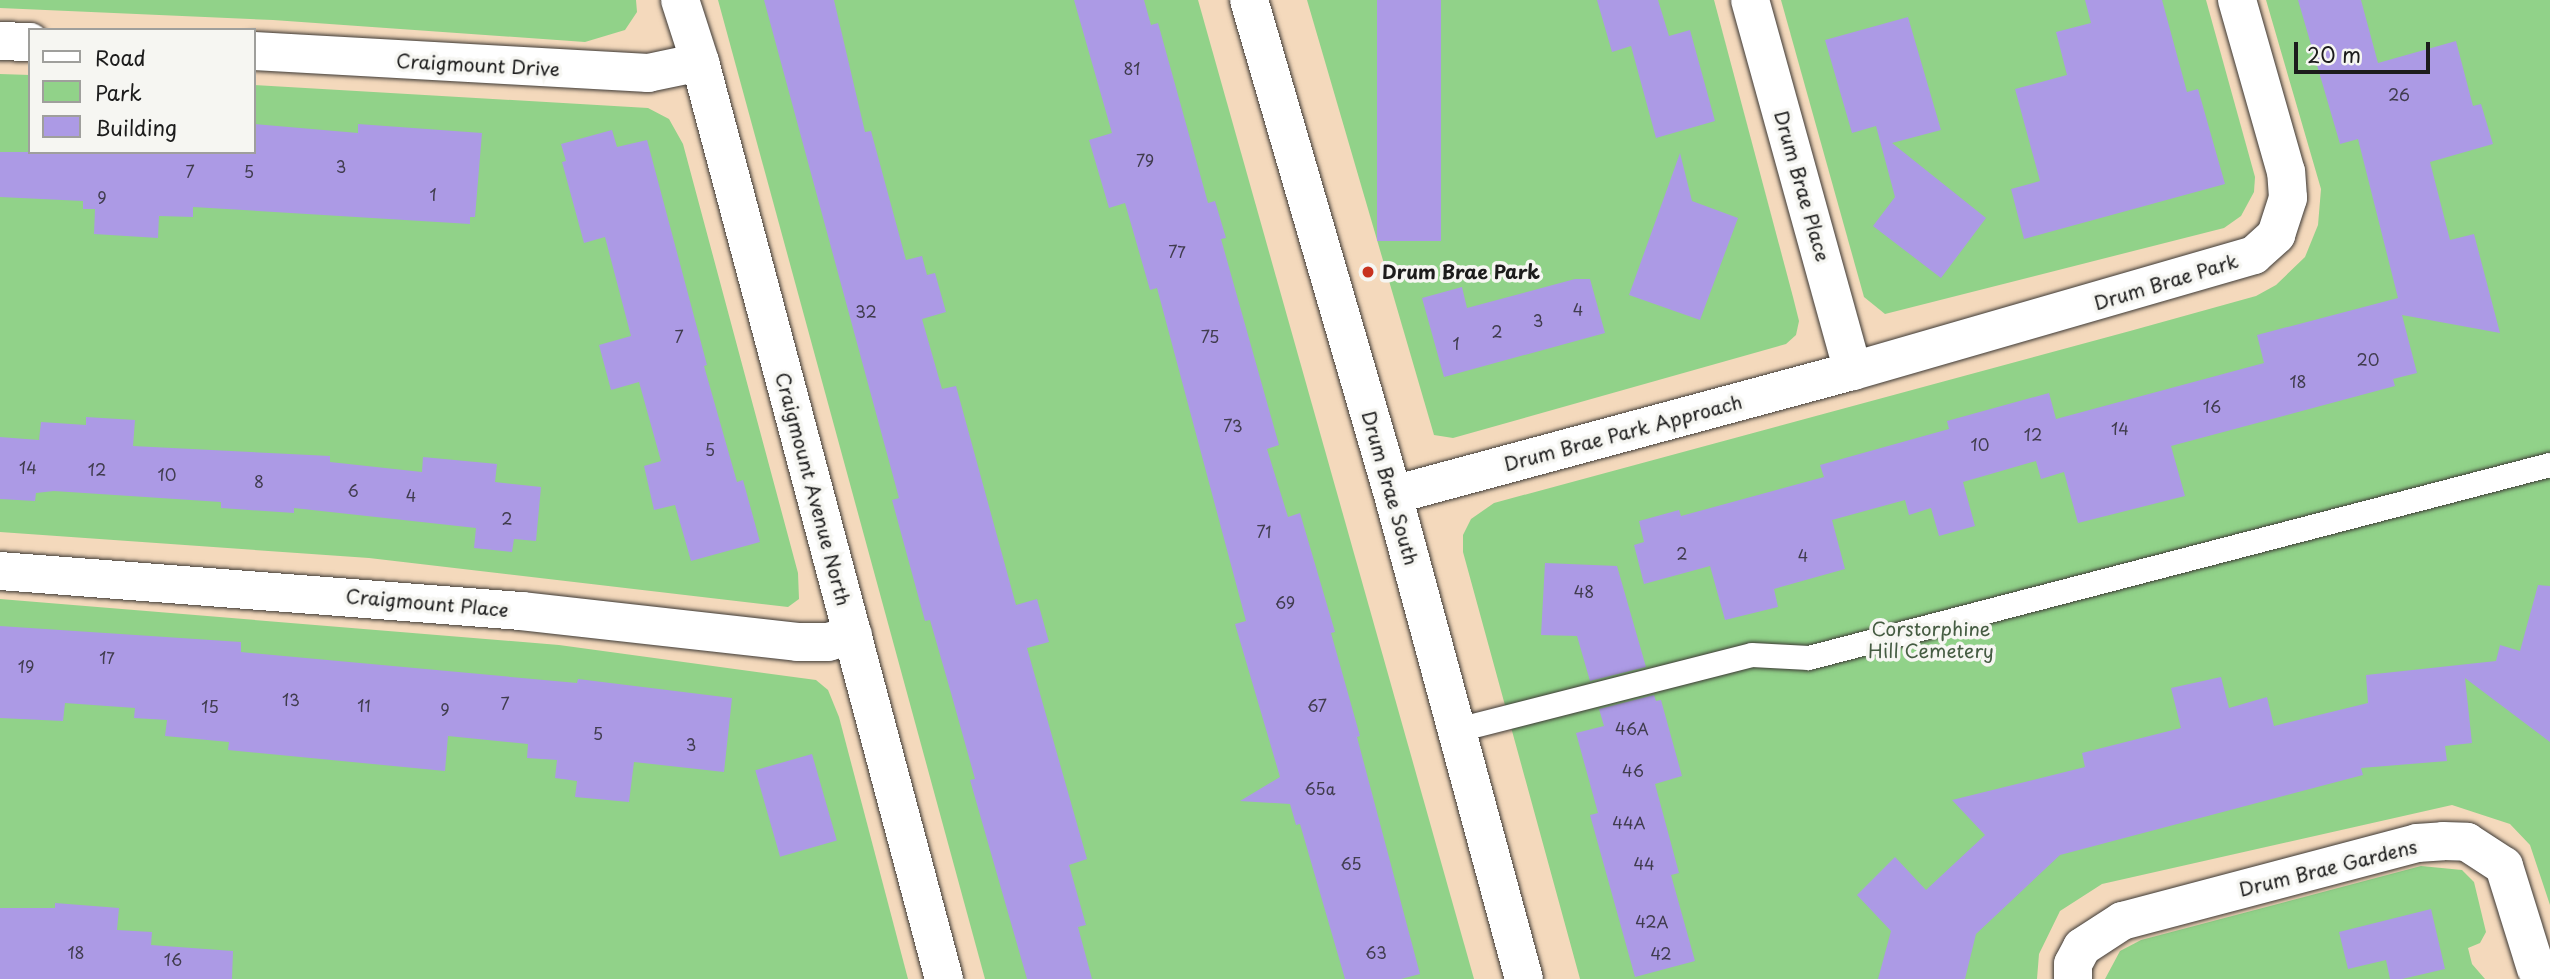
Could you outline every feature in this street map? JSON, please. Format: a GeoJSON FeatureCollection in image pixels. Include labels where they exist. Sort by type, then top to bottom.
{"type":"FeatureCollection","features":[{"type":"Feature","properties":{"kind":"street","name":"Craigmount Avenue North"},"geometry":{"type":"LineString","coordinates":[[680,0],[700,62],[944,979]]}},
{"type":"Feature","properties":{"kind":"street","name":"Drum Brae South"},"geometry":{"type":"LineString","coordinates":[[1249,0],[1393,495],[1524,979]]}},
{"type":"Feature","properties":{"kind":"street","name":"Drum Brae Place"},"geometry":{"type":"LineString","coordinates":[[1750,0],[1853,371]]}},
{"type":"Feature","properties":{"kind":"street","name":"Drum Brae Park"},"geometry":{"type":"LineString","coordinates":[[1853,371],[2222,267],[2266,247],[2284,219],[2286,172],[2237,0]]}},
{"type":"Feature","properties":{"kind":"street"},"geometry":{"type":"LineString","coordinates":[[0,41],[28,42]]}},
{"type":"Feature","properties":{"kind":"street","name":"Craigmount Drive"},"geometry":{"type":"LineString","coordinates":[[256,51],[648,73],[700,62]]}},
{"type":"Feature","properties":{"kind":"street","name":"Drum Brae Park Approach"},"geometry":{"type":"LineString","coordinates":[[1393,495],[1853,371]]}},
{"type":"Feature","properties":{"kind":"street","name":"Craigmount Place"},"geometry":{"type":"LineString","coordinates":[[0,571],[521,611],[797,642],[828,642],[853,635]]}},
{"type":"Feature","properties":{"kind":"street","name":"Drum Brae Gardens"},"geometry":{"type":"LineString","coordinates":[[2073,979],[2073,964],[2082,947],[2122,921],[2417,843],[2443,841],[2467,842],[2504,866],[2529,969]]}},
{"type":"Feature","properties":{"kind":"lane"},"geometry":{"type":"LineString","coordinates":[[1458,730],[1752,655],[1809,659],[2550,466]]}},
{"type":"Feature","properties":{"kind":"green space"},"geometry":{"type":"Polygon","coordinates":[[[0,0],[636,0],[637,12],[625,30],[585,42],[273,20],[0,8],[0,0]]]}},
{"type":"Feature","properties":{"kind":"green space"},"geometry":{"type":"Polygon","coordinates":[[[718,0],[1198,0],[1474,979],[985,979],[718,0]]]}},
{"type":"Feature","properties":{"kind":"green space"},"geometry":{"type":"Polygon","coordinates":[[[1307,0],[1714,0],[1799,321],[1796,335],[1786,344],[1453,438],[1434,435],[1307,0]]]}},
{"type":"Feature","properties":{"kind":"green space"},"geometry":{"type":"Polygon","coordinates":[[[1781,0],[2206,0],[2255,177],[2254,192],[2241,216],[2224,228],[1885,314],[1864,297],[1781,0]]]}},
{"type":"Feature","properties":{"kind":"green space","name":"Corstorphine Hill Cemetery"},"geometry":{"type":"Polygon","coordinates":[[[2266,0],[2550,0],[2550,905],[2530,845],[2510,824],[2452,805],[2102,884],[2060,911],[2039,954],[2037,979],[1580,979],[1463,552],[1463,535],[1471,519],[1494,503],[2256,296],[2276,285],[2305,257],[2318,225],[2321,189],[2266,0]]]}},
{"type":"Feature","properties":{"kind":"green space"},"geometry":{"type":"Polygon","coordinates":[[[0,74],[28,75],[28,154],[256,154],[256,85],[648,108],[669,119],[683,144],[798,573],[799,599],[788,607],[369,558],[0,532],[0,74]]]}},
{"type":"Feature","properties":{"kind":"green space"},"geometry":{"type":"Polygon","coordinates":[[[0,599],[559,645],[816,680],[828,690],[839,717],[908,979],[0,979],[0,599]]]}},
{"type":"Feature","properties":{"kind":"green space"},"geometry":{"type":"Polygon","coordinates":[[[2421,866],[2462,870],[2474,882],[2486,932],[2480,943],[2468,948],[2472,964],[2485,979],[2105,979],[2120,951],[2141,940],[2421,866]]]}},
{"type":"Feature","properties":{"kind":"building"},"geometry":{"type":"Polygon","coordinates":[[[764,0],[834,0],[865,132],[871,131],[906,260],[922,256],[927,275],[935,273],[946,312],[922,319],[942,389],[956,386],[1016,605],[1037,599],[1049,642],[1027,648],[1087,859],[1069,865],[1086,925],[1078,927],[1092,979],[1027,979],[970,780],[975,779],[951,693],[930,620],[925,621],[892,500],[899,498],[764,0]]]}},
{"type":"Feature","properties":{"kind":"building"},"geometry":{"type":"Polygon","coordinates":[[[1074,0],[1144,0],[1151,25],[1158,23],[1208,203],[1215,201],[1226,238],[1221,239],[1279,445],[1267,449],[1288,517],[1300,513],[1335,632],[1331,633],[1420,974],[1401,979],[1345,979],[1300,824],[1296,825],[1290,804],[1240,801],[1280,777],[1235,624],[1246,621],[1157,288],[1150,290],[1125,203],[1109,208],[1089,140],[1112,133],[1074,0]]]}},
{"type":"Feature","properties":{"kind":"building"},"geometry":{"type":"Polygon","coordinates":[[[1377,0],[1441,0],[1441,241],[1377,241],[1377,0]]]}},
{"type":"Feature","properties":{"kind":"building"},"geometry":{"type":"Polygon","coordinates":[[[1597,0],[1658,0],[1669,36],[1690,30],[1715,121],[1656,138],[1631,46],[1612,52],[1597,0]]]}},
{"type":"Feature","properties":{"kind":"building"},"geometry":{"type":"Polygon","coordinates":[[[2085,0],[2162,0],[2187,92],[2198,89],[2225,184],[2024,239],[2011,189],[2040,181],[2015,89],[2067,75],[2056,32],[2091,23],[2085,0]]]}},
{"type":"Feature","properties":{"kind":"building"},"geometry":{"type":"Polygon","coordinates":[[[2298,0],[2361,0],[2378,63],[2456,41],[2473,106],[2481,104],[2493,144],[2430,162],[2450,240],[2474,234],[2500,333],[2402,315],[2417,373],[2393,379],[2395,386],[2171,446],[2185,496],[2078,523],[2064,472],[2041,479],[2036,461],[1963,482],[1975,526],[1939,536],[1931,508],[1909,515],[1905,500],[1832,520],[1845,569],[1774,589],[1778,607],[1725,620],[1710,566],[1644,584],[1634,545],[1644,542],[1639,521],[1679,510],[1681,516],[1824,477],[1820,465],[1949,429],[1947,421],[2049,393],[2056,419],[2264,363],[2257,335],[2398,298],[2358,139],[2340,144],[2298,0]]]}},
{"type":"Feature","properties":{"kind":"building"},"geometry":{"type":"Polygon","coordinates":[[[1908,17],[1941,130],[1892,143],[1986,218],[1941,278],[1873,226],[1895,197],[1876,126],[1852,133],[1825,40],[1908,17]]]}},
{"type":"Feature","properties":{"kind":"building"},"geometry":{"type":"Polygon","coordinates":[[[256,124],[358,133],[358,124],[482,133],[475,217],[470,217],[470,224],[193,207],[193,217],[159,216],[158,238],[94,234],[95,209],[83,209],[83,201],[0,197],[0,152],[256,154],[256,124]]]}},
{"type":"Feature","properties":{"kind":"building"},"geometry":{"type":"Polygon","coordinates":[[[612,130],[617,147],[647,140],[707,365],[704,366],[737,482],[743,480],[760,542],[691,561],[675,505],[654,510],[644,466],[661,461],[639,382],[611,390],[599,345],[631,336],[605,237],[584,243],[562,162],[566,161],[561,144],[612,130]]]}},
{"type":"Feature","properties":{"kind":"building"},"geometry":{"type":"Polygon","coordinates":[[[1680,153],[1692,201],[1738,218],[1700,320],[1629,295],[1680,153]]]}},
{"type":"Feature","properties":{"kind":"building"},"geometry":{"type":"Polygon","coordinates":[[[1575,279],[1590,279],[1605,333],[1444,377],[1422,298],[1462,287],[1467,308],[1575,279]]]}},
{"type":"Feature","properties":{"kind":"building"},"geometry":{"type":"Polygon","coordinates":[[[86,417],[135,420],[133,446],[330,456],[330,462],[422,472],[423,457],[497,464],[495,482],[541,487],[536,541],[514,539],[512,552],[474,548],[476,528],[294,508],[294,513],[221,508],[221,502],[54,491],[36,493],[35,501],[0,499],[0,437],[39,440],[41,422],[86,425],[86,417]]]}},
{"type":"Feature","properties":{"kind":"building"},"geometry":{"type":"Polygon","coordinates":[[[1545,563],[1617,566],[1646,667],[1590,681],[1577,636],[1541,635],[1545,563]]]}},
{"type":"Feature","properties":{"kind":"building"},"geometry":{"type":"Polygon","coordinates":[[[2538,585],[2550,586],[2550,742],[2465,678],[2472,743],[2445,746],[2447,761],[2361,768],[2363,775],[2060,855],[1976,934],[1965,979],[1878,979],[1891,931],[1857,895],[1895,857],[1926,890],[1985,835],[1952,800],[2085,767],[2082,753],[2181,728],[2171,688],[2221,677],[2229,708],[2267,697],[2274,726],[2368,703],[2366,675],[2496,661],[2500,645],[2520,651],[2538,585]]]}},
{"type":"Feature","properties":{"kind":"building"},"geometry":{"type":"Polygon","coordinates":[[[0,626],[241,642],[241,652],[577,683],[578,679],[732,698],[724,772],[634,762],[629,802],[575,797],[577,781],[555,778],[557,760],[527,758],[528,744],[448,736],[445,771],[228,750],[229,742],[165,736],[167,720],[134,718],[135,708],[65,703],[63,721],[0,718],[0,626]]]}},
{"type":"Feature","properties":{"kind":"building"},"geometry":{"type":"Polygon","coordinates":[[[1654,695],[1656,701],[1661,700],[1682,776],[1655,784],[1679,873],[1671,875],[1695,961],[1635,977],[1590,815],[1598,813],[1576,733],[1604,726],[1599,709],[1654,695]]]}},
{"type":"Feature","properties":{"kind":"building"},"geometry":{"type":"Polygon","coordinates":[[[812,754],[837,841],[780,857],[755,770],[812,754]]]}},
{"type":"Feature","properties":{"kind":"building"},"geometry":{"type":"Polygon","coordinates":[[[55,903],[119,908],[117,930],[152,932],[151,945],[233,951],[232,979],[0,979],[0,908],[55,908],[55,903]]]}},
{"type":"Feature","properties":{"kind":"building"},"geometry":{"type":"Polygon","coordinates":[[[2431,909],[2445,969],[2402,979],[2390,979],[2386,960],[2348,969],[2339,932],[2431,909]]]}},
{"type":"Feature","properties":{"kind":"place","name":"Drum Brae Park"},"geometry":{"type":"Point","coordinates":[1368,272]}}]}
